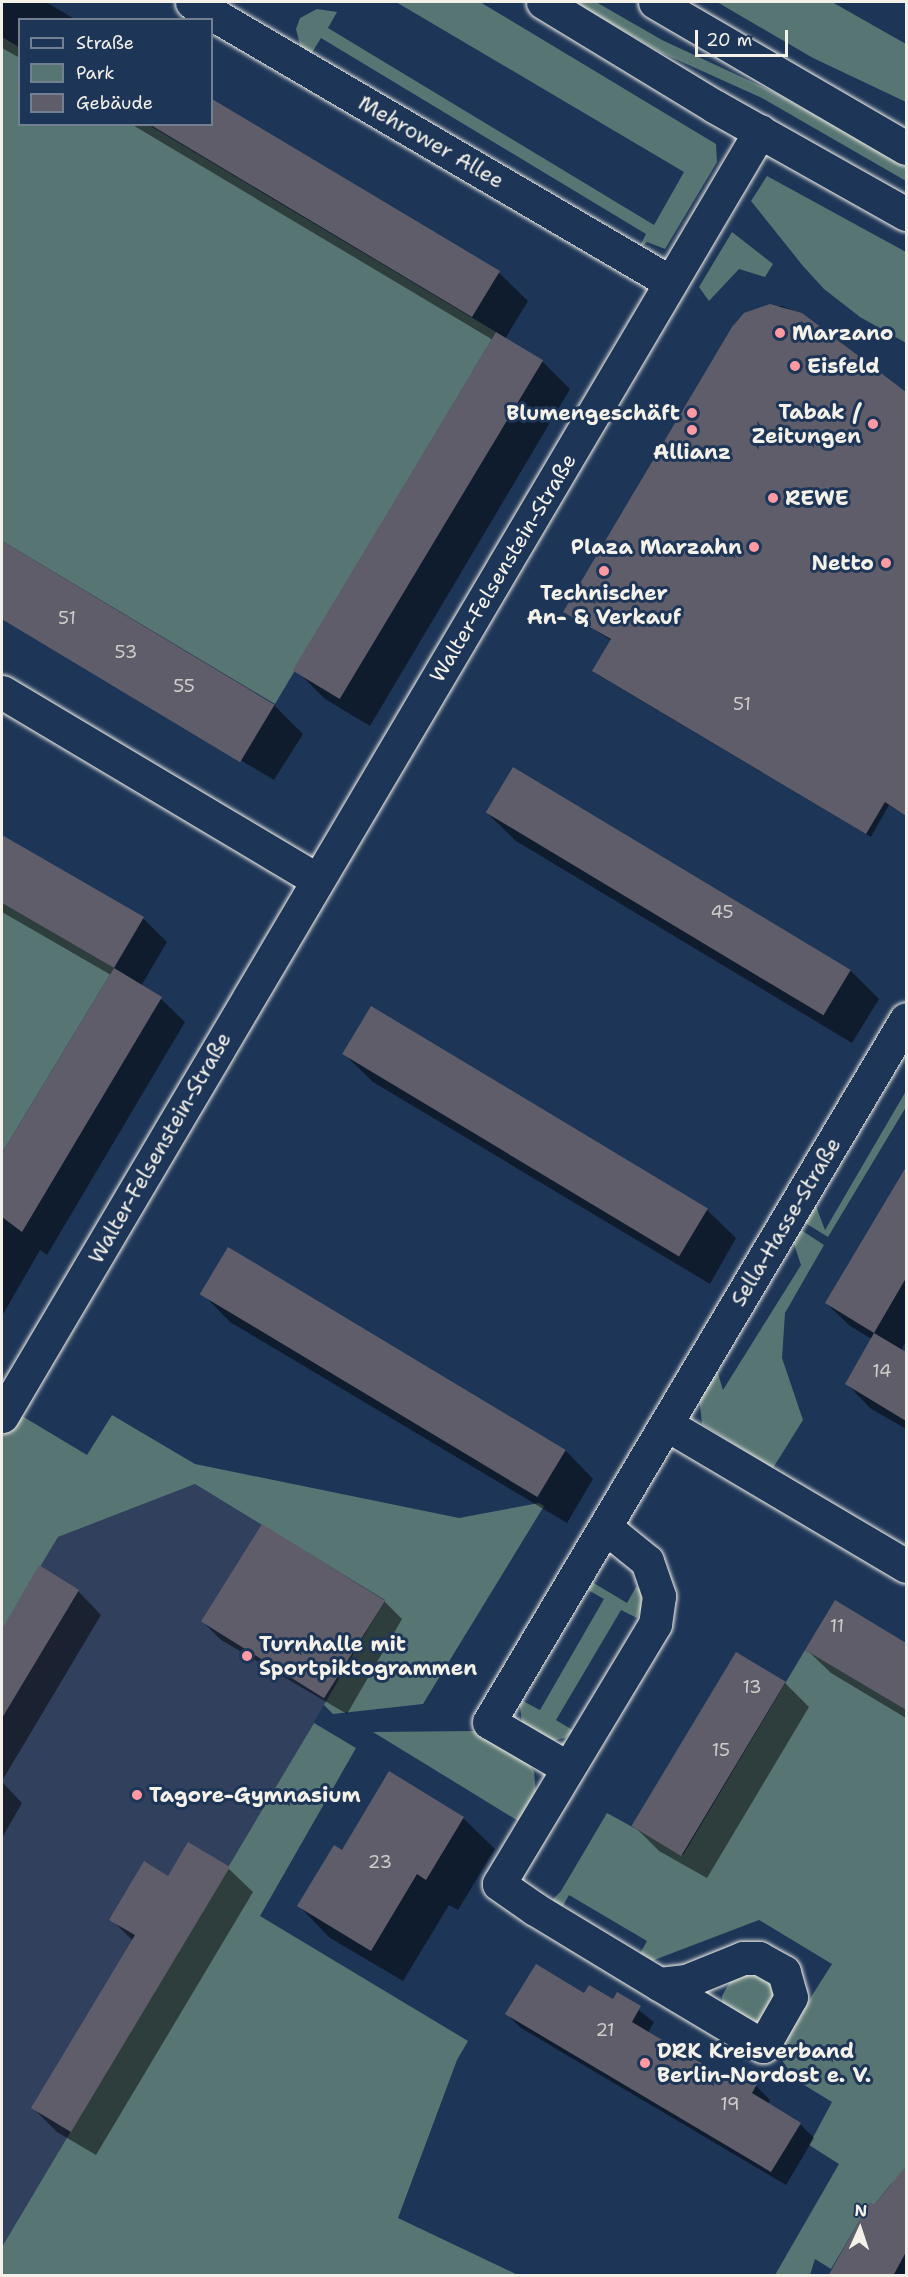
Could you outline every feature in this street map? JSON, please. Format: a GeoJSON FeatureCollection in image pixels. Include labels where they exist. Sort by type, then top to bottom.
{"type":"FeatureCollection","features":[{"type":"Feature","properties":{"kind":"street","name":"Mehrower Allee"},"geometry":{"type":"LineString","coordinates":[[192,2],[670,282]]}},
{"type":"Feature","properties":{"kind":"street"},"geometry":{"type":"LineString","coordinates":[[543,2],[760,131],[906,214]]}},
{"type":"Feature","properties":{"kind":"street"},"geometry":{"type":"LineString","coordinates":[[655,2],[906,148]]}},
{"type":"Feature","properties":{"kind":"street","name":"Walter-Felsenstein-Straße"},"geometry":{"type":"LineString","coordinates":[[2,1416],[316,879],[760,131]]}},
{"type":"Feature","properties":{"kind":"street"},"geometry":{"type":"LineString","coordinates":[[2,693],[316,879]]}},
{"type":"Feature","properties":{"kind":"street","name":"Sella-Hasse-Straße"},"geometry":{"type":"LineString","coordinates":[[568,1768],[489,1722],[906,1019]]}},
{"type":"Feature","properties":{"kind":"street"},"geometry":{"type":"LineString","coordinates":[[666,1424],[906,1566]]}},
{"type":"Feature","properties":{"kind":"street"},"geometry":{"type":"LineString","coordinates":[[605,1527],[647,1561],[658,1596],[655,1624],[499,1884],[535,1910],[658,1984]]}},
{"type":"Feature","properties":{"kind":"shaded area","name":"Tagore-Gymnasium"},"geometry":{"type":"Polygon","coordinates":[[[195,1484],[385,1600],[230,1867],[2,2247],[2,1629],[58,1537],[195,1484]]]}},
{"type":"Feature","properties":{"kind":"green space"},"geometry":{"type":"Polygon","coordinates":[[[396,2],[480,2],[716,144],[717,162],[665,249],[647,242],[638,250],[646,234],[321,38],[311,54],[300,45],[296,29],[300,18],[317,9],[337,12],[328,28],[654,225],[684,172],[396,2]]]}},
{"type":"Feature","properties":{"kind":"green space"},"geometry":{"type":"Polygon","coordinates":[[[574,2],[596,2],[662,40],[778,94],[906,167],[906,181],[762,98],[662,53],[574,2]]]}},
{"type":"Feature","properties":{"kind":"green space"},"geometry":{"type":"Polygon","coordinates":[[[717,2],[832,2],[906,44],[906,102],[813,58],[717,2]]]}},
{"type":"Feature","properties":{"kind":"green space"},"geometry":{"type":"Polygon","coordinates":[[[2,37],[18,46],[18,126],[151,126],[496,332],[275,704],[2,541],[2,37]]]}},
{"type":"Feature","properties":{"kind":"green space"},"geometry":{"type":"Polygon","coordinates":[[[767,176],[906,252],[906,343],[860,317],[824,289],[803,266],[751,201],[767,176]]]}},
{"type":"Feature","properties":{"kind":"green space"},"geometry":{"type":"Polygon","coordinates":[[[732,232],[773,264],[765,277],[739,269],[709,301],[699,287],[732,232]]]}},
{"type":"Feature","properties":{"kind":"green space"},"geometry":{"type":"Polygon","coordinates":[[[2,903],[114,968],[2,1153],[2,903]]]}},
{"type":"Feature","properties":{"kind":"green space"},"geometry":{"type":"Polygon","coordinates":[[[906,1091],[906,1107],[828,1237],[802,1221],[814,1201],[825,1230],[906,1091]]]}},
{"type":"Feature","properties":{"kind":"green space"},"geometry":{"type":"Polygon","coordinates":[[[798,1228],[824,1245],[785,1313],[782,1358],[803,1420],[773,1468],[702,1424],[699,1396],[716,1367],[723,1390],[801,1265],[792,1238],[798,1228]]]}},
{"type":"Feature","properties":{"kind":"green space"},"geometry":{"type":"Polygon","coordinates":[[[17,1413],[87,1455],[112,1415],[195,1464],[459,1518],[539,1503],[544,1506],[423,1704],[333,1714],[324,1705],[385,1600],[195,1484],[58,1537],[2,1630],[2,1437],[17,1413]]]}},
{"type":"Feature","properties":{"kind":"green space"},"geometry":{"type":"Polygon","coordinates":[[[592,1582],[627,1603],[636,1587],[642,1590],[641,1609],[637,1618],[621,1610],[556,1720],[574,1731],[565,1738],[551,1741],[522,1724],[521,1700],[540,1710],[604,1599],[588,1590],[592,1582]]]}},
{"type":"Feature","properties":{"kind":"green space"},"geometry":{"type":"Polygon","coordinates":[[[805,1650],[906,1710],[906,2176],[891,2184],[874,2205],[870,2203],[831,2269],[815,2259],[810,2275],[775,2275],[839,2164],[809,2145],[832,2102],[796,2080],[776,2052],[832,1964],[759,1920],[641,1965],[636,1961],[647,1941],[569,1895],[559,1913],[547,1905],[561,1891],[607,1813],[683,1855],[805,1650]]]}},
{"type":"Feature","properties":{"kind":"green space"},"geometry":{"type":"Polygon","coordinates":[[[314,1723],[356,1748],[260,1916],[468,2041],[457,2060],[398,2218],[518,2275],[2,2275],[2,2247],[314,1723]]]}},
{"type":"Feature","properties":{"kind":"green space"},"geometry":{"type":"Polygon","coordinates":[[[474,1731],[526,1761],[534,1771],[536,1794],[520,1822],[373,1732],[474,1731]]]}},
{"type":"Feature","properties":{"kind":"green space"},"geometry":{"type":"Polygon","coordinates":[[[753,1966],[777,1980],[778,1998],[763,2021],[747,2026],[723,2012],[722,1996],[734,1974],[753,1966]]]}},
{"type":"Feature","properties":{"kind":"building"},"geometry":{"type":"Polygon","coordinates":[[[213,100],[500,271],[472,317],[152,126],[213,126],[213,100]]]}},
{"type":"Feature","properties":{"kind":"building","name":"Plaza Marzahn"},"geometry":{"type":"Polygon","coordinates":[[[770,304],[802,313],[906,392],[906,816],[885,802],[866,834],[592,671],[611,639],[563,612],[732,327],[744,313],[770,304]]]}},
{"type":"Feature","properties":{"kind":"building"},"geometry":{"type":"Polygon","coordinates":[[[496,332],[543,360],[340,699],[293,671],[496,332]]]}},
{"type":"Feature","properties":{"kind":"building"},"geometry":{"type":"Polygon","coordinates":[[[2,541],[275,705],[240,762],[2,619],[2,541]]]}},
{"type":"Feature","properties":{"kind":"building"},"geometry":{"type":"Polygon","coordinates":[[[513,767],[851,970],[823,1015],[486,812],[513,767]]]}},
{"type":"Feature","properties":{"kind":"building"},"geometry":{"type":"Polygon","coordinates":[[[2,835],[144,917],[114,968],[2,903],[2,835]]]}},
{"type":"Feature","properties":{"kind":"building"},"geometry":{"type":"Polygon","coordinates":[[[114,968],[162,997],[22,1232],[2,1217],[2,1153],[114,968]]]}},
{"type":"Feature","properties":{"kind":"building"},"geometry":{"type":"Polygon","coordinates":[[[371,1006],[708,1208],[679,1256],[342,1054],[371,1006]]]}},
{"type":"Feature","properties":{"kind":"building"},"geometry":{"type":"Polygon","coordinates":[[[906,1167],[906,1278],[874,1333],[825,1303],[906,1167]]]}},
{"type":"Feature","properties":{"kind":"building"},"geometry":{"type":"Polygon","coordinates":[[[228,1247],[566,1450],[537,1497],[200,1294],[228,1247]]]}},
{"type":"Feature","properties":{"kind":"building"},"geometry":{"type":"Polygon","coordinates":[[[874,1333],[906,1352],[906,1421],[845,1384],[874,1333]]]}},
{"type":"Feature","properties":{"kind":"building"},"geometry":{"type":"Polygon","coordinates":[[[262,1524],[385,1601],[324,1698],[201,1622],[262,1524]]]}},
{"type":"Feature","properties":{"kind":"building"},"geometry":{"type":"Polygon","coordinates":[[[39,1565],[79,1590],[2,1718],[2,1629],[39,1565]]]}},
{"type":"Feature","properties":{"kind":"building"},"geometry":{"type":"Polygon","coordinates":[[[835,1600],[906,1643],[906,1710],[805,1650],[835,1600]]]}},
{"type":"Feature","properties":{"kind":"building"},"geometry":{"type":"Polygon","coordinates":[[[736,1652],[786,1682],[681,1856],[631,1826],[736,1652]]]}},
{"type":"Feature","properties":{"kind":"building"},"geometry":{"type":"Polygon","coordinates":[[[389,1771],[464,1817],[426,1880],[417,1874],[371,1951],[297,1906],[334,1845],[342,1850],[389,1771]]]}},
{"type":"Feature","properties":{"kind":"building"},"geometry":{"type":"Polygon","coordinates":[[[188,1842],[230,1867],[71,2132],[31,2108],[135,1935],[109,1920],[144,1861],[168,1876],[188,1842]]]}},
{"type":"Feature","properties":{"kind":"building","name":"DRK Kreisverband Berlin-Nordost e. V."},"geometry":{"type":"Polygon","coordinates":[[[536,1964],[584,1993],[589,1985],[613,1999],[617,1992],[641,2006],[632,2022],[728,2079],[733,2070],[757,2084],[752,2093],[801,2123],[771,2172],[505,2014],[536,1964]]]}},
{"type":"Feature","properties":{"kind":"building"},"geometry":{"type":"Polygon","coordinates":[[[906,2166],[906,2252],[893,2276],[828,2276],[870,2202],[874,2205],[906,2166]]]}},
{"type":"Feature","properties":{"kind":"place","name":"Marzano"},"geometry":{"type":"Point","coordinates":[780,333]}},
{"type":"Feature","properties":{"kind":"place","name":"Eisfeld"},"geometry":{"type":"Point","coordinates":[795,366]}},
{"type":"Feature","properties":{"kind":"place","name":"Blumengeschäft"},"geometry":{"type":"Point","coordinates":[692,413]}},
{"type":"Feature","properties":{"kind":"place","name":"Tabak / Zeitungen"},"geometry":{"type":"Point","coordinates":[873,424]}},
{"type":"Feature","properties":{"kind":"place","name":"Allianz"},"geometry":{"type":"Point","coordinates":[692,430]}},
{"type":"Feature","properties":{"kind":"place","name":"REWE"},"geometry":{"type":"Point","coordinates":[773,498]}},
{"type":"Feature","properties":{"kind":"place","name":"Plaza Marzahn"},"geometry":{"type":"Point","coordinates":[754,547]}},
{"type":"Feature","properties":{"kind":"place","name":"Netto"},"geometry":{"type":"Point","coordinates":[886,563]}},
{"type":"Feature","properties":{"kind":"place","name":"Technischer An- & Verkauf"},"geometry":{"type":"Point","coordinates":[604,571]}},
{"type":"Feature","properties":{"kind":"place","name":"Turnhalle mit Sportpiktogrammen"},"geometry":{"type":"Point","coordinates":[247,1656]}},
{"type":"Feature","properties":{"kind":"place","name":"Tagore-Gymnasium"},"geometry":{"type":"Point","coordinates":[137,1795]}},
{"type":"Feature","properties":{"kind":"place","name":"DRK Kreisverband Berlin-Nordost e. V."},"geometry":{"type":"Point","coordinates":[645,2063]}}]}
